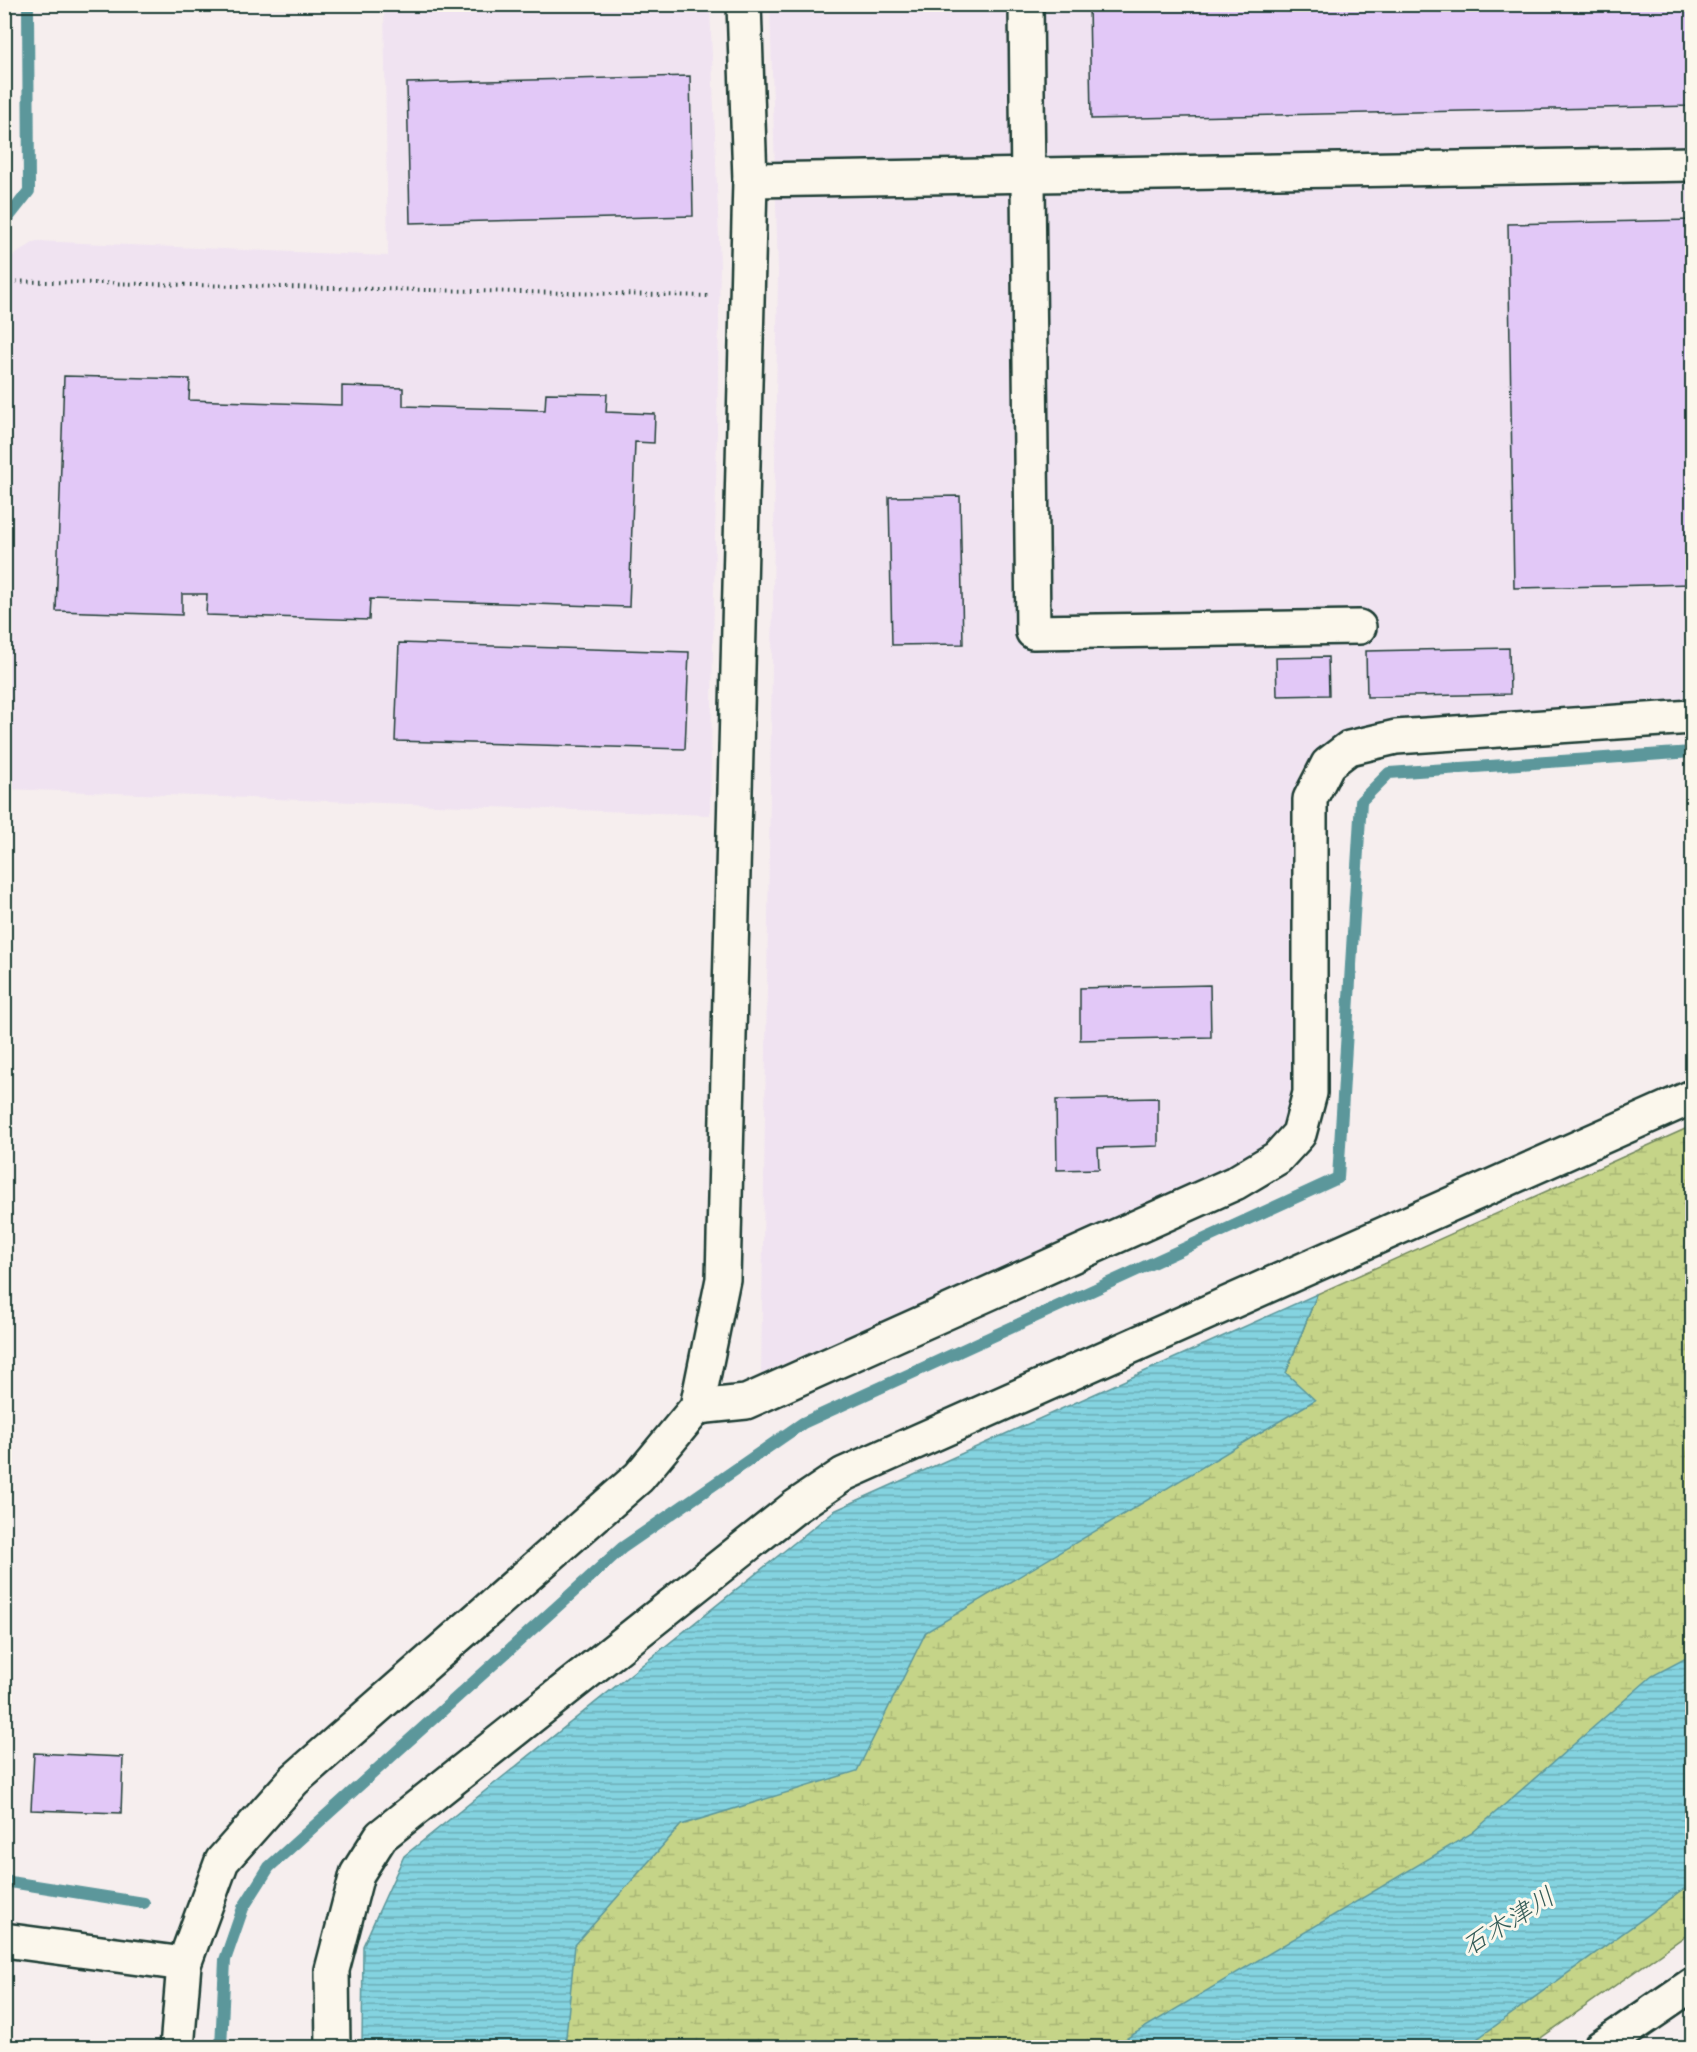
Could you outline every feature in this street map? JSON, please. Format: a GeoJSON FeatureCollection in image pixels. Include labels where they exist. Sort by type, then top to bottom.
{"type":"FeatureCollection","features":[{"type":"Feature","properties":{"kind":"street"},"geometry":{"type":"LineString","coordinates":[[177,2048],[184,1964],[222,1861],[287,1788],[639,1478],[697,1407],[723,1279],[750,180],[744,4]]}},
{"type":"Feature","properties":{"kind":"street"},"geometry":{"type":"LineString","coordinates":[[1026,4],[1033,632],[1359,627]]}},
{"type":"Feature","properties":{"kind":"street"},"geometry":{"type":"LineString","coordinates":[[750,180],[1692,164]]}},
{"type":"Feature","properties":{"kind":"street"},"geometry":{"type":"LineString","coordinates":[[697,1407],[746,1402],[1235,1183],[1277,1158],[1299,1134],[1310,1093],[1310,799],[1328,764],[1349,748],[1396,737],[1692,717]]}},
{"type":"Feature","properties":{"kind":"street"},"geometry":{"type":"LineString","coordinates":[[333,2048],[332,1970],[357,1874],[381,1836],[795,1507],[844,1474],[1692,1097]]}},
{"type":"Feature","properties":{"kind":"street"},"geometry":{"type":"LineString","coordinates":[[4,1940],[184,1964]]}},
{"type":"Feature","properties":{"kind":"street"},"geometry":{"type":"LineString","coordinates":[[1600,2048],[1692,1985]]}},
{"type":"Feature","properties":{"kind":"path"},"geometry":{"type":"LineString","coordinates":[[4,281],[747,297]]}},
{"type":"Feature","properties":{"kind":"shaded area"},"geometry":{"type":"Polygon","coordinates":[[[384,5],[710,5],[720,265],[710,815],[5,789],[5,261],[36,241],[388,256],[384,5]]]}},
{"type":"Feature","properties":{"kind":"shaded area"},"geometry":{"type":"Polygon","coordinates":[[[770,5],[1692,5],[1692,703],[1335,739],[1300,772],[1294,1114],[1262,1151],[761,1374],[778,271],[770,5]]]}},
{"type":"Feature","properties":{"kind":"green space"},"geometry":{"type":"Polygon","coordinates":[[[1692,1126],[1692,1710],[1247,2047],[412,2047],[463,1908],[1286,1373],[1317,1294],[1692,1126]]]}},
{"type":"Feature","properties":{"kind":"green space"},"geometry":{"type":"Polygon","coordinates":[[[1692,1792],[1692,1931],[1528,2047],[1366,2048],[1692,1792]]]}},
{"type":"Feature","properties":{"kind":"water"},"geometry":{"type":"Polygon","coordinates":[[[1317,1294],[1286,1373],[1315,1400],[926,1632],[857,1771],[681,1825],[575,1945],[565,2047],[362,2047],[363,1946],[404,1856],[834,1511],[1317,1294]]]}},
{"type":"Feature","properties":{"kind":"water","name":"石木津川"},"geometry":{"type":"Polygon","coordinates":[[[1692,1655],[1692,1883],[1466,2047],[1112,2047],[1472,1833],[1652,1676],[1692,1655]]]}},
{"type":"Feature","properties":{"kind":"building"},"geometry":{"type":"Polygon","coordinates":[[[1089,4],[1692,4],[1692,106],[1091,119],[1089,4]]]}},
{"type":"Feature","properties":{"kind":"building"},"geometry":{"type":"Polygon","coordinates":[[[690,76],[693,216],[410,223],[407,83],[690,76]]]}},
{"type":"Feature","properties":{"kind":"building"},"geometry":{"type":"Polygon","coordinates":[[[1692,220],[1692,584],[1514,588],[1508,224],[1692,220]]]}},
{"type":"Feature","properties":{"kind":"building"},"geometry":{"type":"Polygon","coordinates":[[[64,376],[190,379],[189,400],[342,405],[342,386],[403,388],[403,406],[545,410],[546,393],[607,394],[606,412],[655,414],[654,443],[635,442],[629,607],[370,599],[369,620],[206,615],[207,594],[182,594],[182,615],[56,611],[64,376]]]}},
{"type":"Feature","properties":{"kind":"building"},"geometry":{"type":"Polygon","coordinates":[[[960,496],[963,644],[892,645],[889,497],[960,496]]]}},
{"type":"Feature","properties":{"kind":"building"},"geometry":{"type":"Polygon","coordinates":[[[399,643],[689,652],[685,749],[395,741],[399,643]]]}},
{"type":"Feature","properties":{"kind":"building"},"geometry":{"type":"Polygon","coordinates":[[[1509,648],[1510,694],[1367,697],[1366,651],[1509,648]]]}},
{"type":"Feature","properties":{"kind":"building"},"geometry":{"type":"Polygon","coordinates":[[[1328,657],[1329,695],[1277,696],[1276,658],[1328,657]]]}},
{"type":"Feature","properties":{"kind":"building"},"geometry":{"type":"Polygon","coordinates":[[[1210,985],[1211,1037],[1080,1040],[1080,988],[1210,985]]]}},
{"type":"Feature","properties":{"kind":"building"},"geometry":{"type":"Polygon","coordinates":[[[1158,1098],[1158,1146],[1098,1148],[1099,1169],[1057,1170],[1056,1100],[1158,1098]]]}},
{"type":"Feature","properties":{"kind":"building"},"geometry":{"type":"Polygon","coordinates":[[[34,1753],[123,1757],[121,1813],[31,1810],[34,1753]]]}},
{"type":"Feature","properties":{"kind":"waterway"},"geometry":{"type":"LineString","coordinates":[[4,223],[29,191],[28,4]]}},
{"type":"Feature","properties":{"kind":"waterway"},"geometry":{"type":"LineString","coordinates":[[221,2048],[225,1960],[243,1908],[269,1867],[622,1548],[803,1423],[1338,1178],[1361,801],[1389,773],[1692,752]]}},
{"type":"Feature","properties":{"kind":"waterway"},"geometry":{"type":"LineString","coordinates":[[4,1881],[144,1903]]}}]}
